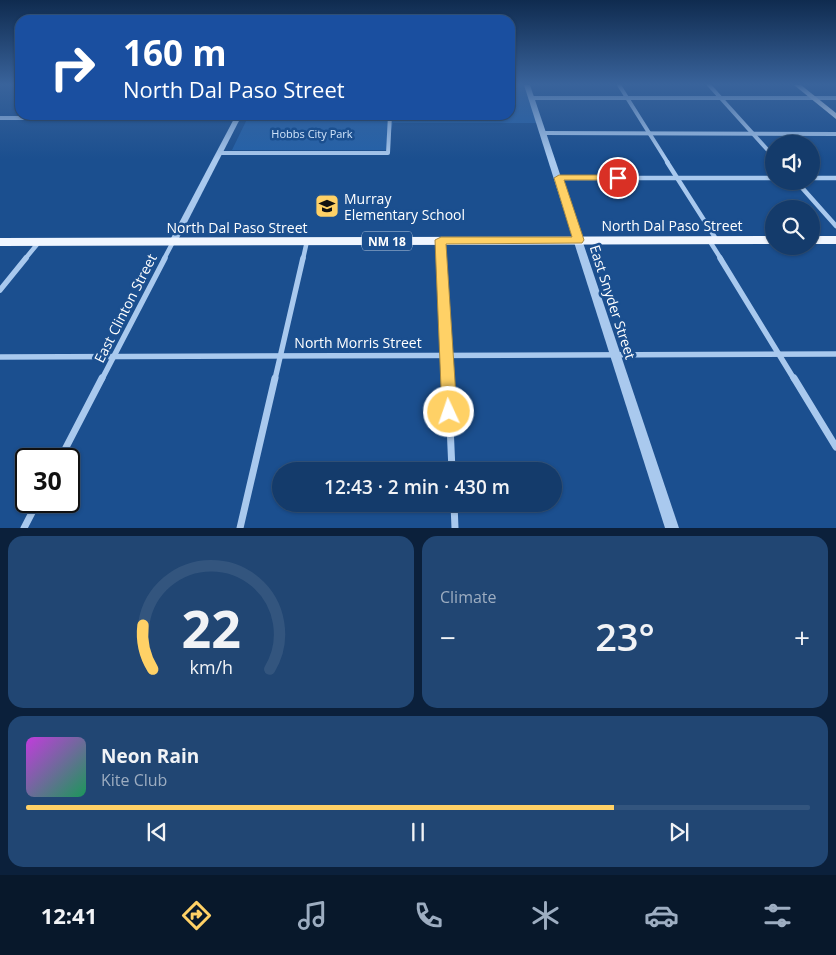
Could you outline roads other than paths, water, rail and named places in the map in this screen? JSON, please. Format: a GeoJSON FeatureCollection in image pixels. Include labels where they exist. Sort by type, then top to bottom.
{"type":"FeatureCollection","features":[{"type":"Feature","properties":{"kind":"main road","name":"North Dal Paso Street"},"geometry":{"type":"LineString","coordinates":[[0,242],[765,240]]}},
{"type":"Feature","properties":{"kind":"main road"},"geometry":{"type":"LineString","coordinates":[[820,240],[836,240]]}},
{"type":"Feature","properties":{"kind":"street","name":"East Snyder Street"},"geometry":{"type":"LineString","coordinates":[[536,110],[672,528]]}},
{"type":"Feature","properties":{"kind":"street"},"geometry":{"type":"LineString","coordinates":[[633,110],[678,178],[712,239],[836,447]]}},
{"type":"Feature","properties":{"kind":"street"},"geometry":{"type":"LineString","coordinates":[[731,110],[765,147]]}},
{"type":"Feature","properties":{"kind":"street"},"geometry":{"type":"LineString","coordinates":[[0,118],[15,117]]}},
{"type":"Feature","properties":{"kind":"street","name":"East Clinton Street"},"geometry":{"type":"LineString","coordinates":[[66,448],[236,120]]}},
{"type":"Feature","properties":{"kind":"street"},"geometry":{"type":"LineString","coordinates":[[219,153],[388,152],[390,120]]}},
{"type":"Feature","properties":{"kind":"street"},"geometry":{"type":"LineString","coordinates":[[544,134],[836,134]]}},
{"type":"Feature","properties":{"kind":"street"},"geometry":{"type":"LineString","coordinates":[[559,178],[765,178]]}},
{"type":"Feature","properties":{"kind":"street"},"geometry":{"type":"LineString","coordinates":[[820,178],[836,178]]}},
{"type":"Feature","properties":{"kind":"street"},"geometry":{"type":"LineString","coordinates":[[804,190],[836,226]]}},
{"type":"Feature","properties":{"kind":"street"},"geometry":{"type":"LineString","coordinates":[[441,240],[452,462]]}},
{"type":"Feature","properties":{"kind":"street"},"geometry":{"type":"LineString","coordinates":[[240,528],[307,241]]}},
{"type":"Feature","properties":{"kind":"street"},"geometry":{"type":"LineString","coordinates":[[0,290],[38,242]]}},
{"type":"Feature","properties":{"kind":"street","name":"North Morris Street"},"geometry":{"type":"LineString","coordinates":[[0,357],[836,354]]}},
{"type":"Feature","properties":{"kind":"street"},"geometry":{"type":"LineString","coordinates":[[454,512],[455,528]]}},
{"type":"Feature","properties":{"kind":"street"},"geometry":{"type":"LineString","coordinates":[[24,528],[32,513]]}},
{"type":"Feature","properties":{"kind":"place","name":"Murray Elementary School"},"geometry":{"type":"Point","coordinates":[327,206]}},
{"type":"Feature","properties":{"kind":"park label","name":"Hobbs City Park"},"geometry":{"type":"Point","coordinates":[312,133]}}]}
